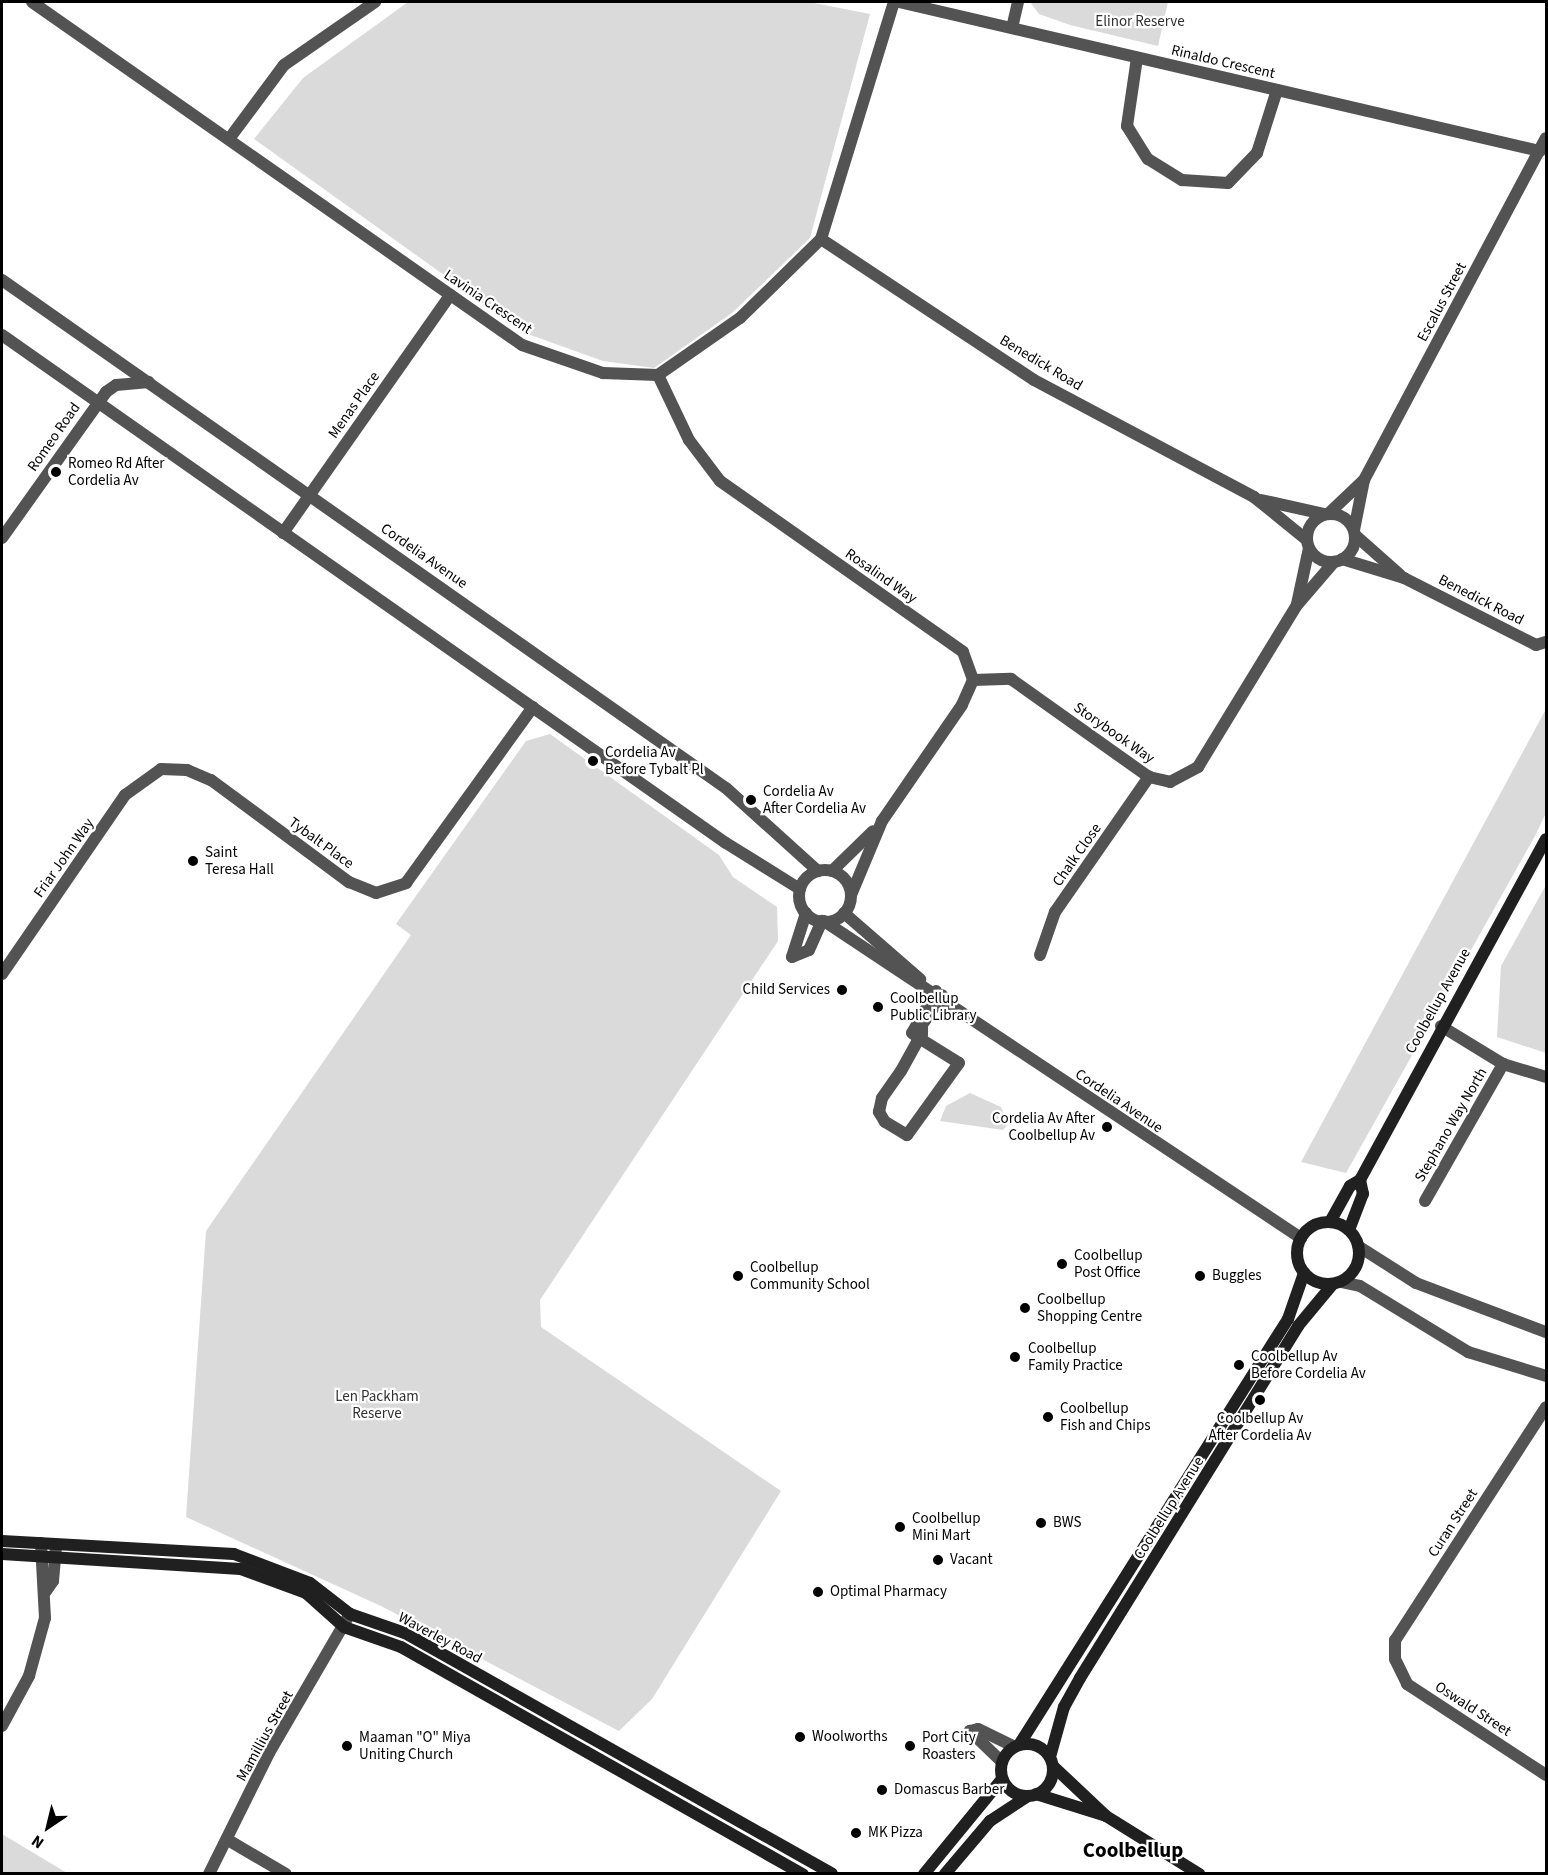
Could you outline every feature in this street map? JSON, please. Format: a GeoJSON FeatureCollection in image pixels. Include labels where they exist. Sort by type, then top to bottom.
{"type":"FeatureCollection","features":[{"type":"Feature","properties":{"kind":"street","name":"Lavinia Crescent"},"geometry":{"type":"LineString","coordinates":[[32,2],[522,345],[603,373],[658,375]]}},
{"type":"Feature","properties":{"kind":"street"},"geometry":{"type":"LineString","coordinates":[[229,139],[284,65],[375,2]]}},
{"type":"Feature","properties":{"kind":"street"},"geometry":{"type":"LineString","coordinates":[[658,375],[740,318],[821,240],[894,2]]}},
{"type":"Feature","properties":{"kind":"street","name":"Rinaldo Crescent"},"geometry":{"type":"LineString","coordinates":[[899,2],[1540,151]]}},
{"type":"Feature","properties":{"kind":"street"},"geometry":{"type":"LineString","coordinates":[[1012,28],[1018,2]]}},
{"type":"Feature","properties":{"kind":"street"},"geometry":{"type":"LineString","coordinates":[[1137,58],[1127,126],[1148,159],[1182,180],[1228,183],[1257,153],[1277,90]]}},
{"type":"Feature","properties":{"kind":"street","name":"Escalus Street"},"geometry":{"type":"LineString","coordinates":[[1364,480],[1546,138]]}},
{"type":"Feature","properties":{"kind":"street","name":"Benedick Road"},"geometry":{"type":"LineString","coordinates":[[821,240],[1034,380],[1254,497]]}},
{"type":"Feature","properties":{"kind":"street","name":"Cordelia Avenue"},"geometry":{"type":"LineString","coordinates":[[2,280],[726,788],[818,871]]}},
{"type":"Feature","properties":{"kind":"street","name":"Menas Place"},"geometry":{"type":"LineString","coordinates":[[283,532],[450,295]]}},
{"type":"Feature","properties":{"kind":"street"},"geometry":{"type":"LineString","coordinates":[[2,334],[533,707],[800,889],[806,913],[792,957],[809,950],[823,921],[844,913],[882,821]]}},
{"type":"Feature","properties":{"kind":"street","name":"Rosalind Way"},"geometry":{"type":"LineString","coordinates":[[658,375],[689,440],[720,481],[963,652],[972,680]]}},
{"type":"Feature","properties":{"kind":"street","name":"Romeo Road"},"geometry":{"type":"LineString","coordinates":[[2,538],[97,402],[116,385],[149,382]]}},
{"type":"Feature","properties":{"kind":"street"},"geometry":{"type":"LineString","coordinates":[[1297,605],[1313,522],[1326,514],[1364,480]]}},
{"type":"Feature","properties":{"kind":"street"},"geometry":{"type":"LineString","coordinates":[[1297,605],[1338,560],[1352,549],[1364,480]]}},
{"type":"Feature","properties":{"kind":"street"},"geometry":{"type":"LineString","coordinates":[[1254,497],[1344,517],[1354,532],[1404,578]]}},
{"type":"Feature","properties":{"kind":"street"},"geometry":{"type":"LineString","coordinates":[[1254,497],[1308,544],[1319,559],[1338,560],[1404,578]]}},
{"type":"Feature","properties":{"kind":"street","name":"Benedick Road"},"geometry":{"type":"LineString","coordinates":[[1404,578],[1536,645],[1546,642]]}},
{"type":"Feature","properties":{"kind":"street","name":"Storybook Way"},"geometry":{"type":"LineString","coordinates":[[972,680],[1011,679],[1149,777],[1170,782],[1198,767],[1297,605]]}},
{"type":"Feature","properties":{"kind":"street"},"geometry":{"type":"LineString","coordinates":[[832,871],[882,821],[962,705],[972,680]]}},
{"type":"Feature","properties":{"kind":"street","name":"Tybalt Place"},"geometry":{"type":"LineString","coordinates":[[161,769],[187,770],[211,780],[349,882],[376,892],[406,883],[533,707]]}},
{"type":"Feature","properties":{"kind":"street","name":"Friar John Way"},"geometry":{"type":"LineString","coordinates":[[2,974],[125,795],[161,769]]}},
{"type":"Feature","properties":{"kind":"street","name":"Chalk Close"},"geometry":{"type":"LineString","coordinates":[[1040,955],[1055,912],[1149,777]]}},
{"type":"Feature","properties":{"kind":"street","name":"Coolbellup Avenue"},"geometry":{"type":"LineString","coordinates":[[1330,1222],[1350,1185],[1360,1180],[1441,1026],[1546,839]]}},
{"type":"Feature","properties":{"kind":"street"},"geometry":{"type":"LineString","coordinates":[[800,889],[818,871],[832,871],[845,880],[851,895]]}},
{"type":"Feature","properties":{"kind":"street"},"geometry":{"type":"LineString","coordinates":[[806,913],[823,921],[893,969],[925,984]]}},
{"type":"Feature","properties":{"kind":"street"},"geometry":{"type":"LineString","coordinates":[[844,913],[925,984]]}},
{"type":"Feature","properties":{"kind":"street","name":"Cordelia Avenue"},"geometry":{"type":"LineString","coordinates":[[925,984],[1301,1238]]}},
{"type":"Feature","properties":{"kind":"street"},"geometry":{"type":"LineString","coordinates":[[919,1038],[959,1063],[907,1135],[885,1122],[879,1112],[919,1038],[939,993]]}},
{"type":"Feature","properties":{"kind":"street"},"geometry":{"type":"LineString","coordinates":[[1441,1026],[1503,1064],[1546,1077]]}},
{"type":"Feature","properties":{"kind":"street","name":"Stephano Way North"},"geometry":{"type":"LineString","coordinates":[[1425,1201],[1503,1064]]}},
{"type":"Feature","properties":{"kind":"street","name":"Coolbellup Avenue"},"geometry":{"type":"LineString","coordinates":[[1348,1230],[1363,1194],[1360,1180]]}},
{"type":"Feature","properties":{"kind":"street"},"geometry":{"type":"LineString","coordinates":[[1546,1332],[1416,1283],[1358,1246],[1348,1230],[1330,1222],[1313,1226],[1301,1238],[1297,1256],[1304,1273],[1337,1283],[1360,1286],[1468,1352],[1546,1376]]}},
{"type":"Feature","properties":{"kind":"street"},"geometry":{"type":"LineString","coordinates":[[1337,1283],[1358,1263],[1358,1246]]}},
{"type":"Feature","properties":{"kind":"street","name":"Coolbellup Avenue"},"geometry":{"type":"LineString","coordinates":[[1017,1746],[1107,1609],[1288,1319],[1304,1273]]}},
{"type":"Feature","properties":{"kind":"street","name":"Coolbellup Avenue"},"geometry":{"type":"LineString","coordinates":[[1051,1762],[1064,1707],[1298,1326],[1337,1283]]}},
{"type":"Feature","properties":{"kind":"street","name":"Curan Street"},"geometry":{"type":"LineString","coordinates":[[1395,1659],[1395,1640],[1546,1407]]}},
{"type":"Feature","properties":{"kind":"street","name":"Waverley Road"},"geometry":{"type":"LineString","coordinates":[[2,1541],[234,1554],[310,1583],[350,1614],[405,1633],[832,1874]]}},
{"type":"Feature","properties":{"kind":"street"},"geometry":{"type":"LineString","coordinates":[[2,1726],[29,1676],[46,1591],[40,1556],[41,1543]]}},
{"type":"Feature","properties":{"kind":"street"},"geometry":{"type":"LineString","coordinates":[[46,1591],[53,1581],[56,1544]]}},
{"type":"Feature","properties":{"kind":"street","name":"Waverley Road"},"geometry":{"type":"LineString","coordinates":[[2,1554],[241,1569],[306,1593],[344,1627],[401,1647],[803,1874]]}},
{"type":"Feature","properties":{"kind":"street"},"geometry":{"type":"LineString","coordinates":[[1107,1609],[1119,1617]]}},
{"type":"Feature","properties":{"kind":"street","name":"Mamillius Street"},"geometry":{"type":"LineString","coordinates":[[209,1874],[269,1754],[350,1614]]}},
{"type":"Feature","properties":{"kind":"street","name":"Oswald Street"},"geometry":{"type":"LineString","coordinates":[[1395,1659],[1407,1684],[1546,1774]]}},
{"type":"Feature","properties":{"kind":"street"},"geometry":{"type":"LineString","coordinates":[[1002,1762],[970,1731],[978,1729],[1017,1746],[1037,1746],[1106,1816],[1199,1874]]}},
{"type":"Feature","properties":{"kind":"street"},"geometry":{"type":"LineString","coordinates":[[1017,1746],[1002,1762],[1002,1779],[1012,1792],[1032,1795],[1106,1816]]}},
{"type":"Feature","properties":{"kind":"street"},"geometry":{"type":"LineString","coordinates":[[945,1874],[990,1821],[1050,1783],[1051,1762]]}},
{"type":"Feature","properties":{"kind":"street"},"geometry":{"type":"LineString","coordinates":[[924,1874],[1002,1779]]}},
{"type":"Feature","properties":{"kind":"street"},"geometry":{"type":"LineString","coordinates":[[228,1840],[286,1874]]}},
{"type":"Feature","properties":{"kind":"green space"},"geometry":{"type":"Polygon","coordinates":[[[408,2],[809,2],[870,14],[810,238],[732,313],[654,368],[603,361],[525,333],[254,139],[303,78],[408,2]]]}},
{"type":"Feature","properties":{"kind":"green space","name":"Elinor Reserve"},"geometry":{"type":"Polygon","coordinates":[[[1030,2],[1168,2],[1158,46],[1070,25],[1039,14],[1030,2]]]}},
{"type":"Feature","properties":{"kind":"green space"},"geometry":{"type":"Polygon","coordinates":[[[1546,709],[1546,813],[1535,836],[1346,1173],[1301,1162],[1546,709]]]}},
{"type":"Feature","properties":{"kind":"green space","name":"Len Packham Reserve"},"geometry":{"type":"Polygon","coordinates":[[[550,734],[719,855],[733,877],[777,907],[778,941],[540,1300],[541,1327],[781,1491],[652,1699],[619,1731],[381,1606],[186,1517],[206,1231],[411,935],[396,924],[526,741],[550,734]]]}},
{"type":"Feature","properties":{"kind":"green space"},"geometry":{"type":"Polygon","coordinates":[[[1546,885],[1546,1053],[1497,1037],[1501,966],[1546,885]]]}},
{"type":"Feature","properties":{"kind":"green space"},"geometry":{"type":"Polygon","coordinates":[[[970,1093],[1001,1107],[1008,1124],[1003,1130],[940,1121],[946,1106],[970,1093]]]}},
{"type":"Feature","properties":{"kind":"green space"},"geometry":{"type":"Polygon","coordinates":[[[2,1834],[67,1873],[2,1873],[2,1834]]]}},
{"type":"Feature","properties":{"kind":"place","name":"Romeo Rd After Cordelia Av"},"geometry":{"type":"Point","coordinates":[56,472]}},
{"type":"Feature","properties":{"kind":"place","name":"Cordelia Av Before Tybalt Pl"},"geometry":{"type":"Point","coordinates":[593,761]}},
{"type":"Feature","properties":{"kind":"place","name":"Cordelia Av After Cordelia Av"},"geometry":{"type":"Point","coordinates":[751,800]}},
{"type":"Feature","properties":{"kind":"place","name":"Saint Teresa Hall"},"geometry":{"type":"Point","coordinates":[193,861]}},
{"type":"Feature","properties":{"kind":"place","name":"Child Services"},"geometry":{"type":"Point","coordinates":[842,990]}},
{"type":"Feature","properties":{"kind":"place","name":"Coolbellup Public Library"},"geometry":{"type":"Point","coordinates":[878,1007]}},
{"type":"Feature","properties":{"kind":"place","name":"Cordelia Av After Coolbellup Av"},"geometry":{"type":"Point","coordinates":[1107,1127]}},
{"type":"Feature","properties":{"kind":"place","name":"Coolbellup Post Office"},"geometry":{"type":"Point","coordinates":[1062,1264]}},
{"type":"Feature","properties":{"kind":"place","name":"Coolbellup Community School"},"geometry":{"type":"Point","coordinates":[738,1276]}},
{"type":"Feature","properties":{"kind":"place","name":"Buggles"},"geometry":{"type":"Point","coordinates":[1200,1276]}},
{"type":"Feature","properties":{"kind":"place","name":"Coolbellup Shopping Centre"},"geometry":{"type":"Point","coordinates":[1025,1308]}},
{"type":"Feature","properties":{"kind":"place","name":"Coolbellup Family Practice"},"geometry":{"type":"Point","coordinates":[1015,1357]}},
{"type":"Feature","properties":{"kind":"place","name":"Coolbellup Av Before Cordelia Av"},"geometry":{"type":"Point","coordinates":[1239,1365]}},
{"type":"Feature","properties":{"kind":"place","name":"Coolbellup Av After Cordelia Av"},"geometry":{"type":"Point","coordinates":[1260,1400]}},
{"type":"Feature","properties":{"kind":"place","name":"Coolbellup Fish and Chips"},"geometry":{"type":"Point","coordinates":[1048,1417]}},
{"type":"Feature","properties":{"kind":"place","name":"BWS"},"geometry":{"type":"Point","coordinates":[1041,1523]}},
{"type":"Feature","properties":{"kind":"place","name":"Coolbellup Mini Mart"},"geometry":{"type":"Point","coordinates":[900,1527]}},
{"type":"Feature","properties":{"kind":"place","name":"Vacant"},"geometry":{"type":"Point","coordinates":[938,1560]}},
{"type":"Feature","properties":{"kind":"place","name":"Optimal Pharmacy"},"geometry":{"type":"Point","coordinates":[818,1592]}},
{"type":"Feature","properties":{"kind":"place","name":"Woolworths"},"geometry":{"type":"Point","coordinates":[800,1737]}},
{"type":"Feature","properties":{"kind":"place","name":"Maaman \"O\" Miya Uniting Church"},"geometry":{"type":"Point","coordinates":[347,1746]}},
{"type":"Feature","properties":{"kind":"place","name":"Port City Roasters"},"geometry":{"type":"Point","coordinates":[910,1746]}},
{"type":"Feature","properties":{"kind":"place","name":"Domascus Barber"},"geometry":{"type":"Point","coordinates":[882,1790]}},
{"type":"Feature","properties":{"kind":"place","name":"MK Pizza"},"geometry":{"type":"Point","coordinates":[856,1833]}},
{"type":"Feature","properties":{"kind":"district","name":"Coolbellup"},"geometry":{"type":"Point","coordinates":[1133,1850]}}]}
